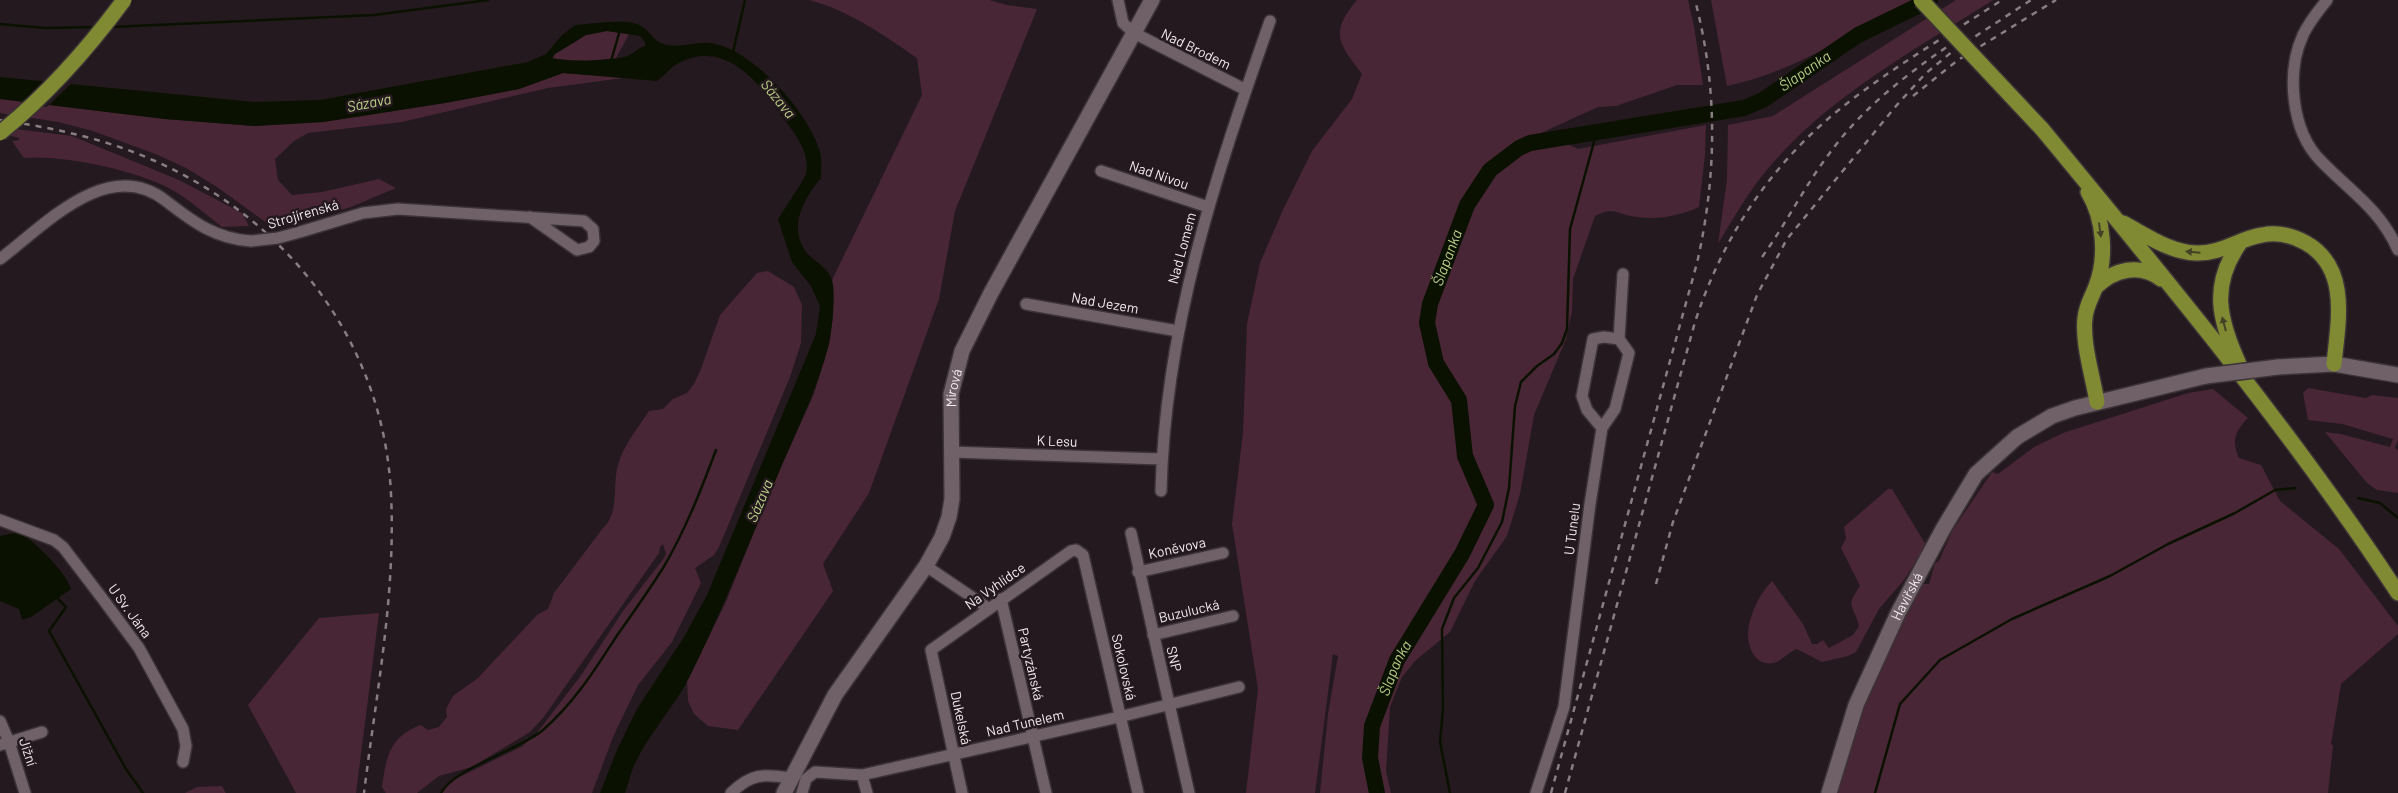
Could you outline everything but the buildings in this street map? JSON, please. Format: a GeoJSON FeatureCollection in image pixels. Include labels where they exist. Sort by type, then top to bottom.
{"type":"FeatureCollection","features":[{"type":"Feature","properties":{"kind":"main road"},"geometry":{"type":"LineString","coordinates":[[0,133],[63,77],[96,38],[124,0]]}},
{"type":"Feature","properties":{"kind":"main road"},"geometry":{"type":"LineString","coordinates":[[1921,0],[2042,129],[2185,303],[2368,547],[2398,593]]}},
{"type":"Feature","properties":{"kind":"main road"},"geometry":{"type":"LineString","coordinates":[[2042,129],[2078,175],[2095,208],[2102,243],[2101,265],[2096,287],[2088,302],[2084,326],[2097,402]]}},
{"type":"Feature","properties":{"kind":"main road"},"geometry":{"type":"LineString","coordinates":[[2117,220],[2161,244],[2187,252],[2214,252],[2265,234],[2282,235],[2309,245],[2323,258],[2334,274],[2339,304],[2334,364]]}},
{"type":"Feature","properties":{"kind":"main road"},"geometry":{"type":"LineString","coordinates":[[2240,243],[2224,272],[2220,303],[2226,332],[2248,386]]}},
{"type":"Feature","properties":{"kind":"main road"},"geometry":{"type":"LineString","coordinates":[[2096,287],[2107,278],[2120,272],[2134,269],[2148,271],[2167,283],[2185,303]]}},
{"type":"Feature","properties":{"kind":"street"},"geometry":{"type":"LineString","coordinates":[[1118,0],[1123,23],[1134,33]]}},
{"type":"Feature","properties":{"kind":"street","name":"Mírová"},"geometry":{"type":"LineString","coordinates":[[784,793],[790,778],[835,695],[926,566],[941,541],[949,517],[952,490],[951,394],[958,362],[966,341],[1152,0]]}},
{"type":"Feature","properties":{"kind":"street"},"geometry":{"type":"LineString","coordinates":[[2327,0],[2312,18],[2303,36],[2296,59],[2294,90],[2299,120],[2308,141],[2320,160],[2375,211],[2388,229],[2398,250]]}},
{"type":"Feature","properties":{"kind":"street","name":"Nad Lomem"},"geometry":{"type":"LineString","coordinates":[[1161,491],[1167,397],[1190,269],[1208,207],[1270,21]]}},
{"type":"Feature","properties":{"kind":"street","name":"Nad Brodem"},"geometry":{"type":"LineString","coordinates":[[1134,33],[1246,90]]}},
{"type":"Feature","properties":{"kind":"street","name":"Nad Nivou"},"geometry":{"type":"LineString","coordinates":[[1101,171],[1208,207]]}},
{"type":"Feature","properties":{"kind":"street","name":"Strojírenská"},"geometry":{"type":"LineString","coordinates":[[0,260],[70,205],[88,195],[113,187],[132,187],[149,191],[210,232],[226,238],[251,241],[272,239],[300,232],[363,213],[398,209],[530,217],[584,221],[593,228],[595,239],[588,248],[577,250],[530,217]]}},
{"type":"Feature","properties":{"kind":"street","name":"U Tunelu"},"geometry":{"type":"LineString","coordinates":[[1536,793],[1564,707],[1590,504],[1602,428],[1615,409],[1629,353],[1619,339],[1623,274]]}},
{"type":"Feature","properties":{"kind":"street","name":"Nad Jezem"},"geometry":{"type":"LineString","coordinates":[[1026,304],[1178,331]]}},
{"type":"Feature","properties":{"kind":"street"},"geometry":{"type":"LineString","coordinates":[[1602,428],[1587,410],[1582,396],[1593,339],[1604,337],[1619,339]]}},
{"type":"Feature","properties":{"kind":"street","name":"Havířská"},"geometry":{"type":"LineString","coordinates":[[1829,793],[1856,705],[1898,613],[1943,529],[1976,474],[2003,448],[2032,427],[2063,412],[2206,376],[2278,366],[2334,364],[2398,375]]}},
{"type":"Feature","properties":{"kind":"street","name":"K Lesu"},"geometry":{"type":"LineString","coordinates":[[951,452],[1162,460]]}},
{"type":"Feature","properties":{"kind":"street","name":"U Sv. Jána"},"geometry":{"type":"LineString","coordinates":[[0,520],[54,540],[63,546],[139,648],[183,729],[186,746],[183,762]]}},
{"type":"Feature","properties":{"kind":"street","name":"SNP"},"geometry":{"type":"LineString","coordinates":[[1130,532],[1189,793]]}},
{"type":"Feature","properties":{"kind":"street","name":"Na Vyhlídce"},"geometry":{"type":"LineString","coordinates":[[931,650],[1071,551],[1078,550]]}},
{"type":"Feature","properties":{"kind":"street","name":"Sokolovská"},"geometry":{"type":"LineString","coordinates":[[1078,550],[1083,555],[1138,793]]}},
{"type":"Feature","properties":{"kind":"street","name":"Koněvova"},"geometry":{"type":"LineString","coordinates":[[1138,572],[1223,553]]}},
{"type":"Feature","properties":{"kind":"street"},"geometry":{"type":"LineString","coordinates":[[926,566],[988,608]]}},
{"type":"Feature","properties":{"kind":"street","name":"Partyzánská"},"geometry":{"type":"LineString","coordinates":[[1001,599],[1046,793]]}},
{"type":"Feature","properties":{"kind":"street","name":"Buzulucká"},"geometry":{"type":"LineString","coordinates":[[1153,635],[1233,616]]}},
{"type":"Feature","properties":{"kind":"street","name":"Dukelská"},"geometry":{"type":"LineString","coordinates":[[931,650],[962,793]]}},
{"type":"Feature","properties":{"kind":"street","name":"Nad Tunelem"},"geometry":{"type":"LineString","coordinates":[[802,793],[806,779],[816,772],[862,775],[1120,717],[1239,687]]}},
{"type":"Feature","properties":{"kind":"street","name":"Jižní"},"geometry":{"type":"LineString","coordinates":[[0,720],[5,744],[25,793]]}},
{"type":"Feature","properties":{"kind":"street"},"geometry":{"type":"LineString","coordinates":[[5,744],[42,732]]}},
{"type":"Feature","properties":{"kind":"street"},"geometry":{"type":"LineString","coordinates":[[731,793],[753,777],[766,775],[790,778]]}},
{"type":"Feature","properties":{"kind":"street"},"geometry":{"type":"LineString","coordinates":[[862,775],[866,793]]}},
{"type":"Feature","properties":{"kind":"shaded area"},"geometry":{"type":"Polygon","coordinates":[[[809,0],[989,0],[1007,5],[1037,9],[955,211],[939,299],[869,493],[823,564],[833,591],[738,730],[708,726],[694,714],[688,701],[687,680],[725,604],[776,478],[814,394],[829,343],[833,315],[832,280],[922,95],[917,58],[879,32],[852,17],[809,0]]]}},
{"type":"Feature","properties":{"kind":"shaded area"},"geometry":{"type":"Polygon","coordinates":[[[1357,0],[1688,0],[1703,85],[1677,85],[1616,106],[1598,107],[1504,150],[1521,155],[1535,147],[1559,140],[1578,149],[1706,125],[1705,155],[1699,207],[1684,213],[1661,218],[1630,216],[1612,211],[1595,216],[1573,279],[1572,311],[1566,339],[1534,415],[1520,494],[1507,536],[1475,581],[1450,632],[1415,661],[1402,677],[1390,707],[1386,771],[1391,793],[1320,793],[1328,714],[1338,656],[1333,654],[1315,793],[1246,793],[1258,689],[1232,524],[1243,433],[1247,324],[1260,263],[1282,212],[1312,151],[1352,99],[1362,74],[1348,55],[1340,38],[1342,22],[1357,0]]]}},
{"type":"Feature","properties":{"kind":"shaded area"},"geometry":{"type":"Polygon","coordinates":[[[1711,0],[1914,0],[1800,61],[1752,80],[1727,86],[1711,0]]]}},
{"type":"Feature","properties":{"kind":"shaded area"},"geometry":{"type":"Polygon","coordinates":[[[1956,0],[1993,0],[1905,55],[1820,116],[1763,174],[1718,244],[1727,179],[1728,125],[1773,116],[1956,0]]]}},
{"type":"Feature","properties":{"kind":"shaded area"},"geometry":{"type":"Polygon","coordinates":[[[607,31],[629,34],[616,58],[585,61],[552,59],[555,54],[586,35],[607,31]]]}},
{"type":"Feature","properties":{"kind":"shaded area"},"geometry":{"type":"Polygon","coordinates":[[[563,73],[631,77],[548,88],[402,122],[308,133],[294,141],[275,159],[278,180],[292,195],[322,192],[379,179],[396,188],[351,207],[284,226],[268,224],[217,187],[186,168],[158,155],[93,131],[58,122],[0,113],[0,99],[165,119],[254,126],[323,122],[445,103],[519,89],[563,73]]]}},
{"type":"Feature","properties":{"kind":"shaded area"},"geometry":{"type":"Polygon","coordinates":[[[0,127],[72,136],[179,180],[242,213],[249,226],[222,227],[179,194],[165,186],[126,172],[82,162],[41,157],[24,158],[12,141],[19,140],[19,138],[0,133],[0,127]]]}},
{"type":"Feature","properties":{"kind":"shaded area"},"geometry":{"type":"Polygon","coordinates":[[[768,271],[794,287],[802,305],[801,343],[790,377],[719,547],[714,555],[695,568],[701,583],[672,642],[638,685],[613,737],[592,793],[441,793],[451,781],[521,747],[537,733],[582,674],[623,611],[664,558],[666,554],[663,544],[660,547],[659,553],[543,718],[530,732],[472,767],[439,776],[417,793],[386,793],[382,787],[385,766],[391,749],[402,735],[421,725],[428,730],[439,727],[447,717],[446,709],[453,696],[478,678],[537,615],[548,609],[554,593],[612,515],[616,473],[620,458],[631,437],[649,411],[663,409],[673,399],[687,393],[694,384],[701,369],[720,315],[757,273],[768,271]]]}},
{"type":"Feature","properties":{"kind":"shaded area"},"geometry":{"type":"Polygon","coordinates":[[[2308,388],[2366,398],[2372,395],[2398,398],[2398,440],[2395,448],[2398,450],[2398,493],[2377,490],[2367,483],[2325,432],[2341,434],[2390,447],[2393,439],[2342,424],[2308,420],[2303,393],[2308,388]]]}},
{"type":"Feature","properties":{"kind":"shaded area"},"geometry":{"type":"Polygon","coordinates":[[[2213,389],[2248,418],[2237,432],[2235,446],[2239,458],[2261,465],[2280,501],[2339,549],[2398,626],[2398,634],[2341,684],[2331,744],[2333,745],[2328,793],[1837,793],[1861,709],[1919,584],[1929,584],[1935,563],[1939,561],[1952,531],[1992,472],[1998,474],[2034,447],[2063,433],[2188,393],[2213,389]]]}},
{"type":"Feature","properties":{"kind":"shaded area"},"geometry":{"type":"Polygon","coordinates":[[[1888,489],[1892,489],[1926,545],[1904,580],[1879,609],[1856,652],[1848,656],[1822,662],[1797,649],[1773,663],[1760,661],[1752,652],[1748,631],[1752,613],[1757,602],[1772,581],[1803,624],[1812,644],[1817,644],[1823,640],[1829,648],[1853,635],[1859,626],[1852,602],[1860,586],[1841,548],[1846,538],[1844,527],[1888,489]]]}},
{"type":"Feature","properties":{"kind":"shaded area"},"geometry":{"type":"Polygon","coordinates":[[[379,613],[356,793],[296,793],[248,705],[319,618],[379,613]]]}},
{"type":"Feature","properties":{"kind":"shaded area"},"geometry":{"type":"Polygon","coordinates":[[[222,786],[226,793],[185,793],[197,787],[222,786]]]}},
{"type":"Feature","properties":{"kind":"water","name":"Sázava"},"geometry":{"type":"Polygon","coordinates":[[[607,22],[631,23],[640,25],[655,39],[664,44],[675,46],[710,43],[726,48],[743,57],[760,69],[777,85],[804,119],[814,136],[820,152],[821,178],[804,204],[798,224],[798,234],[807,253],[830,275],[834,294],[829,344],[805,412],[701,653],[683,689],[639,756],[625,793],[600,793],[617,750],[637,709],[684,637],[707,595],[816,334],[820,306],[811,286],[792,262],[778,219],[806,174],[806,159],[797,137],[775,105],[753,79],[740,68],[726,60],[711,56],[695,57],[677,64],[657,81],[563,73],[519,89],[445,103],[323,122],[254,126],[165,119],[0,99],[0,77],[254,102],[320,100],[528,62],[546,54],[562,35],[575,25],[607,22]],[[607,31],[586,35],[555,54],[552,58],[588,60],[627,56],[645,46],[645,42],[640,36],[607,31]]]}},
{"type":"Feature","properties":{"kind":"water"},"geometry":{"type":"Polygon","coordinates":[[[19,532],[49,557],[63,574],[71,589],[31,617],[22,620],[19,609],[0,601],[0,536],[19,532]]]}},
{"type":"Feature","properties":{"kind":"pier"},"geometry":{"type":"Polygon","coordinates":[[[49,79],[73,82],[47,107],[22,104],[49,79]]]}},
{"type":"Feature","properties":{"kind":"waterway"},"geometry":{"type":"LineString","coordinates":[[111,27],[374,15],[488,0]]}},
{"type":"Feature","properties":{"kind":"waterway"},"geometry":{"type":"LineString","coordinates":[[733,52],[745,0]]}},
{"type":"Feature","properties":{"kind":"waterway","name":"Šlapanka"},"geometry":{"type":"LineString","coordinates":[[1377,793],[1370,758],[1372,726],[1397,660],[1462,554],[1486,505],[1465,456],[1459,400],[1436,363],[1427,323],[1430,304],[1467,205],[1490,170],[1519,148],[1530,143],[1744,108],[1763,100],[1858,35],[1930,0]]}},
{"type":"Feature","properties":{"kind":"waterway"},"geometry":{"type":"LineString","coordinates":[[0,24],[45,28],[96,27]]}},
{"type":"Feature","properties":{"kind":"waterway"},"geometry":{"type":"LineString","coordinates":[[611,61],[620,30]]}},
{"type":"Feature","properties":{"kind":"waterway"},"geometry":{"type":"LineString","coordinates":[[1450,793],[1440,742],[1443,709],[1442,629],[1454,598],[1478,568],[1502,522],[1509,488],[1515,406],[1521,382],[1537,366],[1554,354],[1562,343],[1567,329],[1570,229],[1597,131]]}},
{"type":"Feature","properties":{"kind":"waterway"},"geometry":{"type":"LineString","coordinates":[[441,793],[448,784],[472,768],[532,738],[554,720],[574,698],[663,568],[685,525],[716,450]]}},
{"type":"Feature","properties":{"kind":"waterway"},"geometry":{"type":"LineString","coordinates":[[1875,793],[1900,704],[1940,660],[2012,619],[2110,576],[2168,544],[2235,513],[2275,490],[2295,488]]}},
{"type":"Feature","properties":{"kind":"waterway"},"geometry":{"type":"LineString","coordinates":[[2358,498],[2380,503],[2398,518]]}},
{"type":"Feature","properties":{"kind":"waterway"},"geometry":{"type":"LineString","coordinates":[[55,596],[66,607],[49,631],[126,769],[143,793]]}},
{"type":"Feature","properties":{"kind":"railway"},"geometry":{"type":"LineString","coordinates":[[1551,793],[1697,263],[1704,230],[1711,164],[1711,99],[1703,33],[1695,0]]}},
{"type":"Feature","properties":{"kind":"railway"},"geometry":{"type":"LineString","coordinates":[[1565,793],[1695,322],[1718,264],[1732,237],[1765,186],[1806,139],[1829,118],[1870,86],[2002,0]]}},
{"type":"Feature","properties":{"kind":"railway"},"geometry":{"type":"LineString","coordinates":[[1656,584],[1673,522],[1757,295],[1787,239],[1896,106],[1925,74],[1953,51],[2031,0]]}},
{"type":"Feature","properties":{"kind":"railway"},"geometry":{"type":"LineString","coordinates":[[1913,96],[1958,60],[2056,0]]}},
{"type":"Feature","properties":{"kind":"railway"},"geometry":{"type":"LineString","coordinates":[[1762,257],[1803,192],[1842,137],[1902,79],[1954,42]]}},
{"type":"Feature","properties":{"kind":"railway"},"geometry":{"type":"LineString","coordinates":[[0,120],[60,131],[118,146],[155,161],[204,186],[248,217],[287,253],[321,294],[349,339],[370,388],[384,439],[391,494],[392,532],[388,607],[364,793]]}}]}
